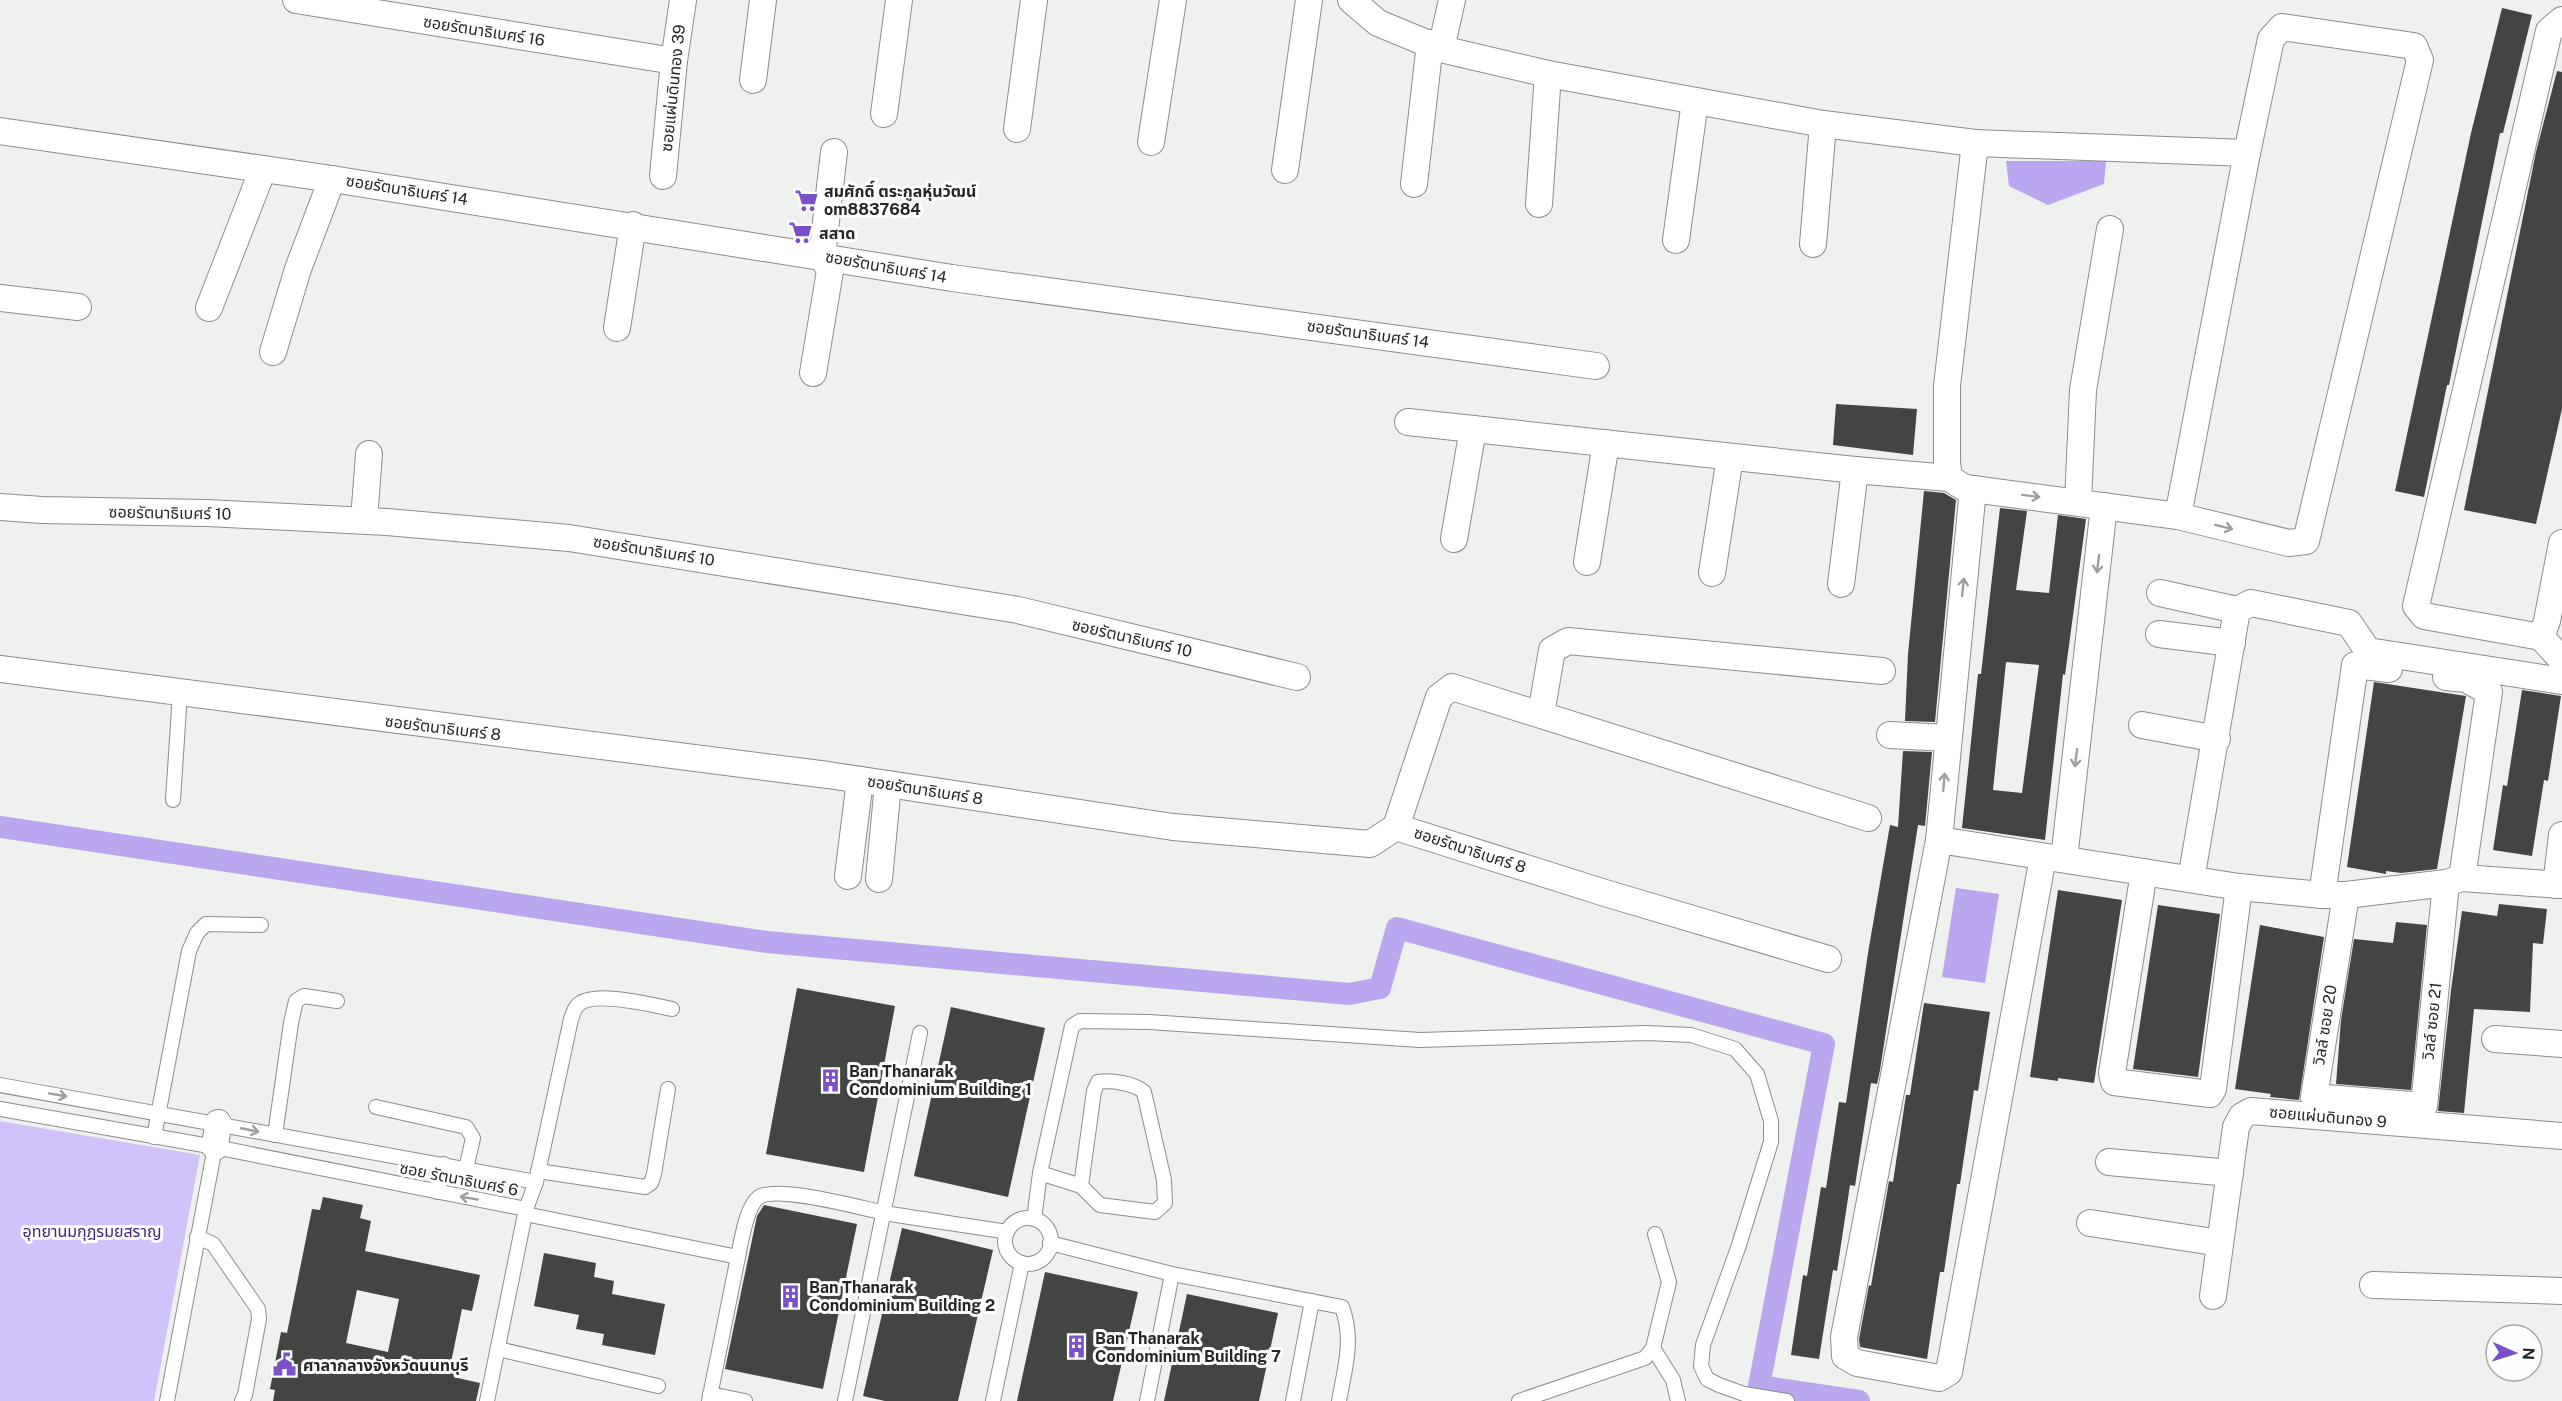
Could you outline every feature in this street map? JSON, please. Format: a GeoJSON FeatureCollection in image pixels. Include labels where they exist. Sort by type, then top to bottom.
{"type":"FeatureCollection","features":[{"type":"Feature","properties":{"kind":"street","name":"ซอยรัตนาธิเบศร์ 16"},"geometry":{"type":"LineString","coordinates":[[296,0],[368,6],[674,61]]}},
{"type":"Feature","properties":{"kind":"street","name":"ซอยแผ่นดินทอง 39"},"geometry":{"type":"LineString","coordinates":[[663,176],[674,61],[683,0]]}},
{"type":"Feature","properties":{"kind":"street"},"geometry":{"type":"LineString","coordinates":[[753,80],[764,0]]}},
{"type":"Feature","properties":{"kind":"street"},"geometry":{"type":"LineString","coordinates":[[884,114],[899,0]]}},
{"type":"Feature","properties":{"kind":"street"},"geometry":{"type":"LineString","coordinates":[[1017,129],[1034,0]]}},
{"type":"Feature","properties":{"kind":"street"},"geometry":{"type":"LineString","coordinates":[[1151,142],[1173,0]]}},
{"type":"Feature","properties":{"kind":"street"},"geometry":{"type":"LineString","coordinates":[[1285,170],[1309,0]]}},
{"type":"Feature","properties":{"kind":"street"},"geometry":{"type":"LineString","coordinates":[[1351,0],[1378,23],[1436,46],[1548,74],[1823,124],[1975,144],[2247,153]]}},
{"type":"Feature","properties":{"kind":"street"},"geometry":{"type":"LineString","coordinates":[[1414,184],[1436,46],[1452,0]]}},
{"type":"Feature","properties":{"kind":"street"},"geometry":{"type":"LineString","coordinates":[[2562,20],[2548,31],[2416,606],[2424,616],[2541,637],[2562,660]]}},
{"type":"Feature","properties":{"kind":"street"},"geometry":{"type":"LineString","coordinates":[[1408,422],[1855,470],[1950,478],[1965,488],[2178,516],[2289,543],[2306,541],[2420,60],[2414,46],[2282,27],[2271,39],[2178,516]]}},
{"type":"Feature","properties":{"kind":"street"},"geometry":{"type":"LineString","coordinates":[[1539,204],[1548,74]]}},
{"type":"Feature","properties":{"kind":"street"},"geometry":{"type":"LineString","coordinates":[[1676,240],[1695,101]]}},
{"type":"Feature","properties":{"kind":"street"},"geometry":{"type":"LineString","coordinates":[[1813,244],[1823,124]]}},
{"type":"Feature","properties":{"kind":"street","name":"ซอยรัตนาธิเบศร์ 14"},"geometry":{"type":"LineString","coordinates":[[0,131],[633,225],[952,278],[1596,366]]}},
{"type":"Feature","properties":{"kind":"street"},"geometry":{"type":"LineString","coordinates":[[1950,478],[1947,462],[1947,386],[1975,144]]}},
{"type":"Feature","properties":{"kind":"street"},"geometry":{"type":"LineString","coordinates":[[813,373],[830,271],[822,256],[834,152]]}},
{"type":"Feature","properties":{"kind":"street"},"geometry":{"type":"LineString","coordinates":[[209,308],[263,169]]}},
{"type":"Feature","properties":{"kind":"street"},"geometry":{"type":"LineString","coordinates":[[273,352],[298,269],[332,179]]}},
{"type":"Feature","properties":{"kind":"street"},"geometry":{"type":"LineString","coordinates":[[616,328],[633,225]]}},
{"type":"Feature","properties":{"kind":"street"},"geometry":{"type":"LineString","coordinates":[[2078,502],[2083,390],[2110,229]]}},
{"type":"Feature","properties":{"kind":"street"},"geometry":{"type":"LineString","coordinates":[[0,298],[78,308]]}},
{"type":"Feature","properties":{"kind":"street"},"geometry":{"type":"LineString","coordinates":[[1454,539],[1473,429]]}},
{"type":"Feature","properties":{"kind":"street"},"geometry":{"type":"LineString","coordinates":[[1587,562],[1606,444]]}},
{"type":"Feature","properties":{"kind":"street"},"geometry":{"type":"LineString","coordinates":[[364,520],[369,454]]}},
{"type":"Feature","properties":{"kind":"street"},"geometry":{"type":"LineString","coordinates":[[1712,573],[1730,457]]}},
{"type":"Feature","properties":{"kind":"street"},"geometry":{"type":"LineString","coordinates":[[1841,584],[1855,470]]}},
{"type":"Feature","properties":{"kind":"street"},"geometry":{"type":"LineString","coordinates":[[1973,489],[1939,840],[1844,1337],[1845,1356],[1857,1363],[1939,1378],[1949,1372],[2053,858],[2104,506]]}},
{"type":"Feature","properties":{"kind":"street","name":"ซอยรัตนาธิเบศร์ 10"},"geometry":{"type":"LineString","coordinates":[[0,507],[364,520],[569,538],[1018,610],[1297,677]]}},
{"type":"Feature","properties":{"kind":"street"},"geometry":{"type":"LineString","coordinates":[[2541,637],[2547,621],[2562,543]]}},
{"type":"Feature","properties":{"kind":"street"},"geometry":{"type":"LineString","coordinates":[[2160,593],[2237,610],[2251,603],[2349,623],[2368,651],[2562,681]]}},
{"type":"Feature","properties":{"kind":"street"},"geometry":{"type":"LineString","coordinates":[[2193,868],[2217,739],[2237,610]]}},
{"type":"Feature","properties":{"kind":"street"},"geometry":{"type":"LineString","coordinates":[[2159,634],[2232,643]]}},
{"type":"Feature","properties":{"kind":"street"},"geometry":{"type":"LineString","coordinates":[[1541,714],[1552,650],[1568,641],[1882,671]]}},
{"type":"Feature","properties":{"kind":"street"},"geometry":{"type":"LineString","coordinates":[[2334,895],[2355,665],[2466,679],[2489,692],[2454,881]]}},
{"type":"Feature","properties":{"kind":"street","name":"ซอยรัตนาธิเบศร์ 8"},"geometry":{"type":"LineString","coordinates":[[0,669],[860,780],[1173,827],[1370,844],[1396,826],[1605,893],[1828,959]]}},
{"type":"Feature","properties":{"kind":"street"},"geometry":{"type":"LineString","coordinates":[[1396,826],[1439,698],[1452,687],[1868,818]]}},
{"type":"Feature","properties":{"kind":"street"},"geometry":{"type":"LineString","coordinates":[[2142,725],[2217,739]]}},
{"type":"Feature","properties":{"kind":"street"},"geometry":{"type":"LineString","coordinates":[[1890,735],[1948,738]]}},
{"type":"Feature","properties":{"kind":"street"},"geometry":{"type":"LineString","coordinates":[[848,876],[860,780]]}},
{"type":"Feature","properties":{"kind":"street"},"geometry":{"type":"LineString","coordinates":[[879,879],[888,784]]}},
{"type":"Feature","properties":{"kind":"street"},"geometry":{"type":"LineString","coordinates":[[1939,840],[2239,887],[2334,895],[2454,881],[2559,885],[2562,835]]}},
{"type":"Feature","properties":{"kind":"street"},"geometry":{"type":"LineString","coordinates":[[2144,872],[2112,1073],[2114,1082],[2210,1094],[2213,1089],[2239,887]]}},
{"type":"Feature","properties":{"kind":"street","name":"วิลล์ ซอย 21"},"geometry":{"type":"LineString","coordinates":[[2372,1101],[2424,1106],[2454,881]]}},
{"type":"Feature","properties":{"kind":"street","name":"วิลล์ ซอย 20"},"geometry":{"type":"LineString","coordinates":[[2334,895],[2314,1097],[2372,1101]]}},
{"type":"Feature","properties":{"kind":"street"},"geometry":{"type":"LineString","coordinates":[[2495,1039],[2562,1044]]}},
{"type":"Feature","properties":{"kind":"street","name":"ซอยแผ่นดินทอง 9"},"geometry":{"type":"LineString","coordinates":[[2213,1296],[2236,1127],[2242,1116],[2251,1111],[2562,1136]]}},
{"type":"Feature","properties":{"kind":"street"},"geometry":{"type":"LineString","coordinates":[[2109,1161],[2230,1173]]}},
{"type":"Feature","properties":{"kind":"street"},"geometry":{"type":"LineString","coordinates":[[2091,1223],[2220,1243]]}},
{"type":"Feature","properties":{"kind":"street"},"geometry":{"type":"LineString","coordinates":[[2373,1285],[2562,1292]]}},
{"type":"Feature","properties":{"kind":"lane"},"geometry":{"type":"LineString","coordinates":[[172,800],[180,693]]}},
{"type":"Feature","properties":{"kind":"lane"},"geometry":{"type":"LineString","coordinates":[[154,1137],[189,951],[197,933],[206,924],[261,925]]}},
{"type":"Feature","properties":{"kind":"lane"},"geometry":{"type":"LineString","coordinates":[[275,1135],[296,1001],[304,996],[337,1001]]}},
{"type":"Feature","properties":{"kind":"lane"},"geometry":{"type":"LineString","coordinates":[[668,1089],[654,1174],[649,1185],[645,1187],[537,1176],[571,1019],[578,1005],[586,1000],[611,999],[672,1009]]}},
{"type":"Feature","properties":{"kind":"lane"},"geometry":{"type":"LineString","coordinates":[[1034,1219],[1040,1173],[1072,1026],[1080,1021],[1149,1022],[1420,1040],[1646,1033],[1691,1035],[1735,1049],[1757,1074],[1771,1121],[1771,1142],[1738,1248],[1703,1345],[1701,1366],[1707,1379],[1719,1385],[1744,1394],[1787,1401]]}},
{"type":"Feature","properties":{"kind":"lane"},"geometry":{"type":"LineString","coordinates":[[846,1401],[920,1033]]}},
{"type":"Feature","properties":{"kind":"lane"},"geometry":{"type":"LineString","coordinates":[[1040,1173],[1081,1186],[1100,1205],[1155,1212],[1165,1203],[1164,1180],[1144,1092],[1140,1088],[1107,1080],[1098,1082],[1089,1122],[1081,1186]]}},
{"type":"Feature","properties":{"kind":"lane","name":"ซอย รัตนาธิเบศร์ 6"},"geometry":{"type":"LineString","coordinates":[[0,1085],[159,1113],[216,1135],[312,1168],[526,1211],[537,1176],[466,1169],[275,1135],[216,1135],[154,1137],[0,1109]]}},
{"type":"Feature","properties":{"kind":"lane"},"geometry":{"type":"LineString","coordinates":[[376,1107],[466,1127],[473,1138],[473,1148],[466,1169]]}},
{"type":"Feature","properties":{"kind":"lane"},"geometry":{"type":"LineString","coordinates":[[167,1401],[216,1135]]}},
{"type":"Feature","properties":{"kind":"lane"},"geometry":{"type":"LineString","coordinates":[[312,1168],[317,1143]]}},
{"type":"Feature","properties":{"kind":"lane"},"geometry":{"type":"LineString","coordinates":[[438,1192],[444,1164]]}},
{"type":"Feature","properties":{"kind":"lane"},"geometry":{"type":"LineString","coordinates":[[745,1401],[710,1398],[738,1257],[752,1204],[760,1197],[778,1194],[820,1199],[885,1213],[1007,1232]]}},
{"type":"Feature","properties":{"kind":"lane"},"geometry":{"type":"LineString","coordinates":[[487,1401],[526,1211],[738,1257]]}},
{"type":"Feature","properties":{"kind":"lane"},"geometry":{"type":"LineString","coordinates":[[1034,1219],[1046,1228],[1050,1243],[1044,1257],[1030,1264],[1022,1263],[1009,1254],[1006,1247],[1007,1232],[1018,1221],[1034,1219]]}},
{"type":"Feature","properties":{"kind":"lane"},"geometry":{"type":"LineString","coordinates":[[1519,1401],[1646,1358],[1653,1348],[1669,1282],[1655,1234]]}},
{"type":"Feature","properties":{"kind":"lane"},"geometry":{"type":"LineString","coordinates":[[197,1237],[213,1244],[258,1309],[259,1319],[242,1401]]}},
{"type":"Feature","properties":{"kind":"lane"},"geometry":{"type":"LineString","coordinates":[[1050,1243],[1172,1274],[1342,1307],[1348,1324],[1349,1352],[1339,1401]]}},
{"type":"Feature","properties":{"kind":"lane"},"geometry":{"type":"LineString","coordinates":[[993,1401],[1022,1263]]}},
{"type":"Feature","properties":{"kind":"lane"},"geometry":{"type":"LineString","coordinates":[[1147,1401],[1172,1274]]}},
{"type":"Feature","properties":{"kind":"lane"},"geometry":{"type":"LineString","coordinates":[[1293,1401],[1312,1301]]}},
{"type":"Feature","properties":{"kind":"lane"},"geometry":{"type":"LineString","coordinates":[[1653,1348],[1673,1380],[1678,1401]]}},
{"type":"Feature","properties":{"kind":"lane"},"geometry":{"type":"LineString","coordinates":[[498,1349],[658,1386]]}},
{"type":"Feature","properties":{"kind":"green space","name":"อุทยานมกุฎรมยสราญ"},"geometry":{"type":"Polygon","coordinates":[[[0,1121],[200,1155],[154,1401],[0,1401],[0,1121]]]}},
{"type":"Feature","properties":{"kind":"shaded area"},"geometry":{"type":"Polygon","coordinates":[[[2006,161],[2106,161],[2104,184],[2048,205],[2009,186],[2006,161]]]}},
{"type":"Feature","properties":{"kind":"shaded area"},"geometry":{"type":"Polygon","coordinates":[[[1956,888],[1999,894],[1985,983],[1942,977],[1956,888]]]}},
{"type":"Feature","properties":{"kind":"building"},"geometry":{"type":"Polygon","coordinates":[[[2502,8],[2532,15],[2503,133],[2500,133],[2424,497],[2395,491],[2471,133],[2502,8]]]}},
{"type":"Feature","properties":{"kind":"building"},"geometry":{"type":"Polygon","coordinates":[[[2557,71],[2562,72],[2562,409],[2536,524],[2464,510],[2536,152],[2557,71]]]}},
{"type":"Feature","properties":{"kind":"building"},"geometry":{"type":"Polygon","coordinates":[[[1836,404],[1917,409],[1913,455],[1833,445],[1836,404]]]}},
{"type":"Feature","properties":{"kind":"building"},"geometry":{"type":"Polygon","coordinates":[[[1924,491],[1944,493],[1956,500],[1935,722],[1905,721],[1908,654],[1924,491]]]}},
{"type":"Feature","properties":{"kind":"building"},"geometry":{"type":"Polygon","coordinates":[[[2000,508],[2027,511],[2016,590],[2049,593],[2058,515],[2086,519],[2065,675],[2063,674],[2045,840],[1962,828],[1978,674],[1981,674],[2000,508]],[[2006,662],[1993,790],[2022,793],[2039,665],[2006,662]]]}},
{"type":"Feature","properties":{"kind":"building"},"geometry":{"type":"Polygon","coordinates":[[[2374,682],[2466,696],[2437,869],[2401,873],[2386,871],[2386,874],[2347,867],[2374,682]]]}},
{"type":"Feature","properties":{"kind":"building"},"geometry":{"type":"Polygon","coordinates":[[[2522,690],[2561,696],[2548,781],[2544,780],[2532,856],[2493,850],[2503,785],[2507,786],[2522,690]]]}},
{"type":"Feature","properties":{"kind":"building"},"geometry":{"type":"Polygon","coordinates":[[[1903,751],[1932,752],[1925,826],[1918,825],[1880,1070],[1877,1084],[1871,1083],[1855,1186],[1850,1185],[1837,1271],[1833,1270],[1819,1359],[1791,1355],[1803,1275],[1807,1276],[1821,1187],[1826,1188],[1839,1102],[1846,1103],[1890,825],[1898,827],[1903,751]]]}},
{"type":"Feature","properties":{"kind":"building"},"geometry":{"type":"Polygon","coordinates":[[[2058,890],[2122,900],[2094,1083],[2030,1077],[2058,890]]]}},
{"type":"Feature","properties":{"kind":"building"},"geometry":{"type":"Polygon","coordinates":[[[2499,904],[2547,909],[2543,944],[2533,943],[2530,1012],[2474,1009],[2464,1113],[2438,1111],[2462,911],[2497,916],[2499,904]]]}},
{"type":"Feature","properties":{"kind":"building"},"geometry":{"type":"Polygon","coordinates":[[[2158,905],[2220,914],[2198,1077],[2133,1069],[2158,905]]]}},
{"type":"Feature","properties":{"kind":"building"},"geometry":{"type":"Polygon","coordinates":[[[2396,922],[2427,925],[2411,1090],[2336,1084],[2341,1020],[2354,939],[2393,943],[2396,922]]]}},
{"type":"Feature","properties":{"kind":"building"},"geometry":{"type":"Polygon","coordinates":[[[2260,925],[2324,937],[2299,1100],[2270,1097],[2271,1094],[2235,1089],[2260,925]]]}},
{"type":"Feature","properties":{"kind":"building","name":"Ban Thanarak Condominium Building 1"},"geometry":{"type":"Polygon","coordinates":[[[797,988],[895,1006],[864,1172],[766,1154],[797,988]]]}},
{"type":"Feature","properties":{"kind":"building"},"geometry":{"type":"Polygon","coordinates":[[[1924,1003],[1990,1012],[1978,1091],[1974,1090],[1960,1184],[1957,1184],[1944,1272],[1940,1272],[1927,1359],[1860,1347],[1859,1339],[1869,1285],[1871,1286],[1889,1181],[1893,1182],[1906,1095],[1910,1095],[1924,1003]]]}},
{"type":"Feature","properties":{"kind":"building"},"geometry":{"type":"Polygon","coordinates":[[[951,1007],[1045,1028],[1008,1197],[914,1176],[951,1007]]]}},
{"type":"Feature","properties":{"kind":"building"},"geometry":{"type":"Polygon","coordinates":[[[323,1197],[363,1205],[360,1218],[371,1221],[365,1251],[480,1275],[472,1311],[462,1309],[449,1372],[459,1374],[458,1378],[480,1383],[476,1401],[273,1401],[275,1390],[270,1389],[281,1332],[287,1333],[312,1209],[320,1210],[323,1197]],[[357,1290],[346,1343],[388,1352],[399,1299],[357,1290]]]}},
{"type":"Feature","properties":{"kind":"building","name":"Ban Thanarak Condominium Building 2"},"geometry":{"type":"Polygon","coordinates":[[[764,1205],[857,1224],[823,1389],[725,1369],[757,1216],[764,1205]]]}},
{"type":"Feature","properties":{"kind":"building"},"geometry":{"type":"Polygon","coordinates":[[[902,1228],[993,1250],[958,1401],[885,1401],[863,1396],[902,1228]]]}},
{"type":"Feature","properties":{"kind":"building"},"geometry":{"type":"Polygon","coordinates":[[[544,1253],[596,1263],[594,1277],[614,1281],[612,1294],[665,1304],[655,1355],[602,1345],[604,1334],[576,1329],[579,1315],[534,1306],[544,1253]]]}},
{"type":"Feature","properties":{"kind":"building","name":"Ban Thanarak Condominium Building 7"},"geometry":{"type":"Polygon","coordinates":[[[1045,1272],[1138,1292],[1113,1401],[1017,1401],[1045,1272]]]}},
{"type":"Feature","properties":{"kind":"building"},"geometry":{"type":"Polygon","coordinates":[[[1187,1294],[1278,1313],[1259,1401],[1164,1401],[1187,1294]]]}},
{"type":"Feature","properties":{"kind":"waterway"},"geometry":{"type":"LineString","coordinates":[[0,827],[767,942],[1349,994],[1380,988],[1397,928],[1824,1044],[1759,1386],[1859,1401]]}},
{"type":"Feature","properties":{"kind":"place","name":"สมศักดิ์ ตระกูลหุ่นวัฒน์ om8837684"},"geometry":{"type":"Point","coordinates":[806,200]}},
{"type":"Feature","properties":{"kind":"place","name":"สสาด"},"geometry":{"type":"Point","coordinates":[801,233]}},
{"type":"Feature","properties":{"kind":"place","name":"Ban Thanarak Condominium Building 1"},"geometry":{"type":"Point","coordinates":[831,1080]}},
{"type":"Feature","properties":{"kind":"place","name":"Ban Thanarak Condominium Building 2"},"geometry":{"type":"Point","coordinates":[791,1296]}},
{"type":"Feature","properties":{"kind":"place","name":"Ban Thanarak Condominium Building 7"},"geometry":{"type":"Point","coordinates":[1077,1347]}},
{"type":"Feature","properties":{"kind":"place","name":"ศาลากลางจังหวัดนนทบุรี"},"geometry":{"type":"Point","coordinates":[285,1365]}}]}
